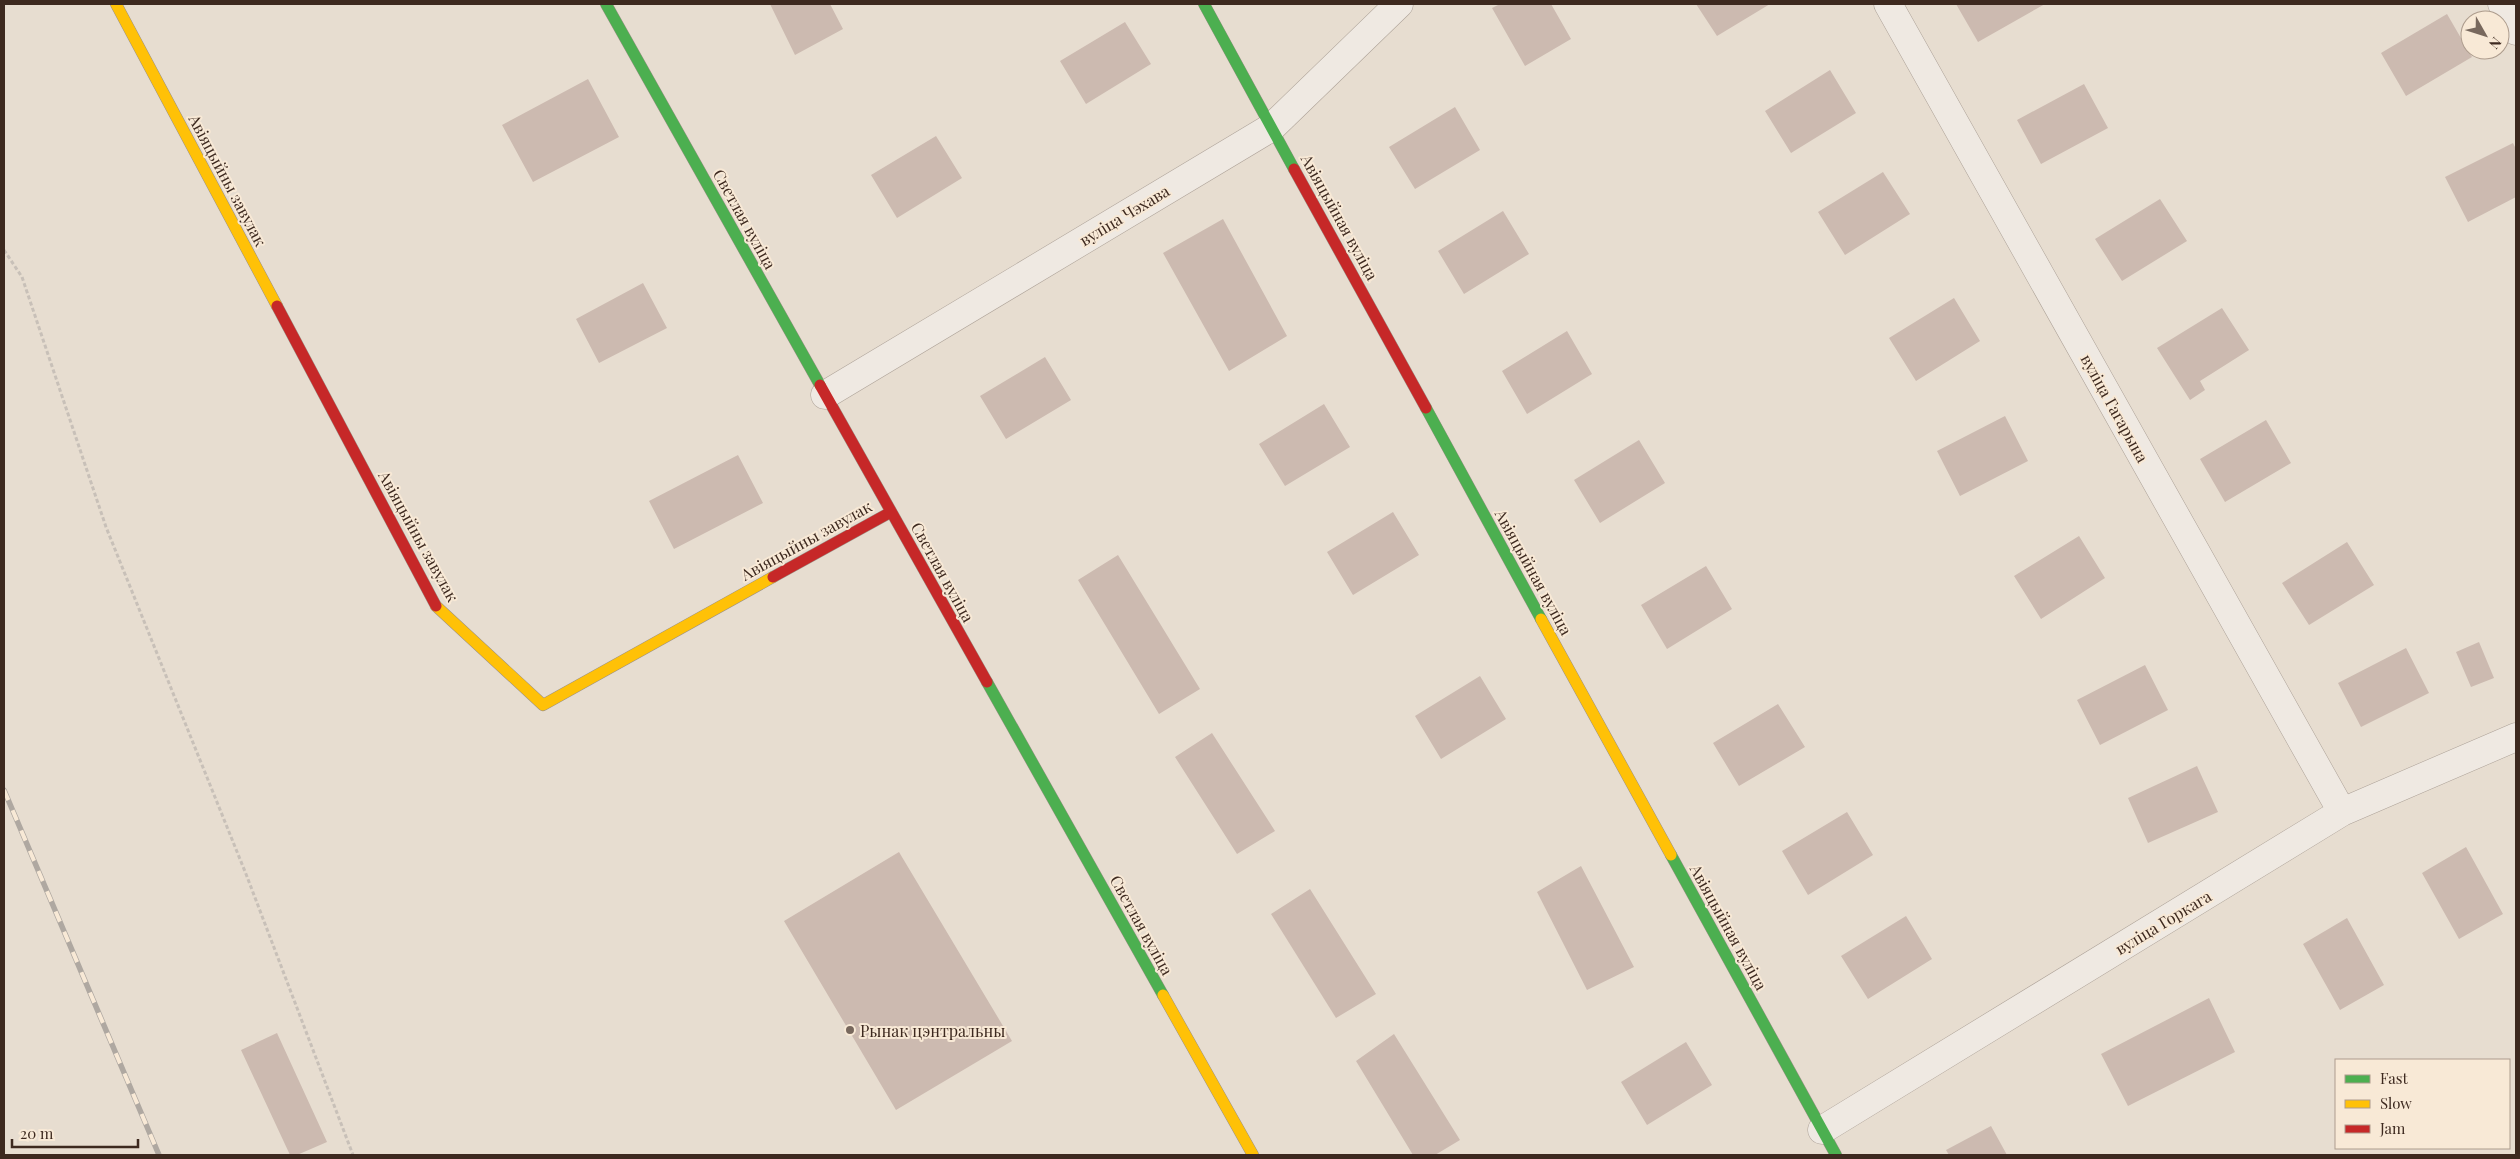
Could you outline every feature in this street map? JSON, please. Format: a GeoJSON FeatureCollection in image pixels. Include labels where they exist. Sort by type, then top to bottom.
{"type":"FeatureCollection","features":[{"type":"Feature","properties":{"kind":"street","name":"Авіяцыйны завулак"},"geometry":{"type":"LineString","coordinates":[[116,4],[438,609],[543,705],[891,512]]}},
{"type":"Feature","properties":{"kind":"street","name":"Светлая вуліца"},"geometry":{"type":"LineString","coordinates":[[606,4],[1252,1155]]}},
{"type":"Feature","properties":{"kind":"street","name":"Авіяцыйная вуліца"},"geometry":{"type":"LineString","coordinates":[[1204,4],[1836,1155]]}},
{"type":"Feature","properties":{"kind":"street","name":"вуліца Чэхава"},"geometry":{"type":"LineString","coordinates":[[825,394],[1272,127],[1398,4]]}},
{"type":"Feature","properties":{"kind":"street","name":"вуліца Гагарына"},"geometry":{"type":"LineString","coordinates":[[1888,4],[2342,812]]}},
{"type":"Feature","properties":{"kind":"street"},"geometry":{"type":"LineString","coordinates":[[2502,4],[2516,31]]}},
{"type":"Feature","properties":{"kind":"street","name":"вуліца Горкага"},"geometry":{"type":"LineString","coordinates":[[1822,1130],[2342,812],[2516,737]]}},
{"type":"Feature","properties":{"kind":"path"},"geometry":{"type":"LineString","coordinates":[[4,250],[22,277],[106,527],[246,874],[354,1155]]}},
{"type":"Feature","properties":{"kind":"building"},"geometry":{"type":"Polygon","coordinates":[[[770,4],[830,4],[843,29],[795,55],[770,4]]]}},
{"type":"Feature","properties":{"kind":"building"},"geometry":{"type":"Polygon","coordinates":[[[1500,4],[1551,4],[1571,39],[1525,66],[1492,8],[1500,4]]]}},
{"type":"Feature","properties":{"kind":"building"},"geometry":{"type":"Polygon","coordinates":[[[1696,4],[1770,4],[1717,36],[1696,4]]]}},
{"type":"Feature","properties":{"kind":"building"},"geometry":{"type":"Polygon","coordinates":[[[1956,4],[2045,4],[1978,42],[1956,4]]]}},
{"type":"Feature","properties":{"kind":"building"},"geometry":{"type":"Polygon","coordinates":[[[2447,14],[2460,36],[2460,60],[2467,60],[2406,96],[2381,53],[2447,14]]]}},
{"type":"Feature","properties":{"kind":"building"},"geometry":{"type":"Polygon","coordinates":[[[1125,22],[1151,64],[1086,104],[1060,61],[1125,22]]]}},
{"type":"Feature","properties":{"kind":"building"},"geometry":{"type":"Polygon","coordinates":[[[1830,70],[1856,113],[1791,153],[1765,111],[1830,70]]]}},
{"type":"Feature","properties":{"kind":"building"},"geometry":{"type":"Polygon","coordinates":[[[588,79],[619,137],[533,182],[502,125],[588,79]]]}},
{"type":"Feature","properties":{"kind":"building"},"geometry":{"type":"Polygon","coordinates":[[[2084,84],[2108,128],[2041,164],[2017,120],[2084,84]]]}},
{"type":"Feature","properties":{"kind":"building"},"geometry":{"type":"Polygon","coordinates":[[[1455,107],[1480,150],[1415,189],[1389,147],[1455,107]]]}},
{"type":"Feature","properties":{"kind":"building"},"geometry":{"type":"Polygon","coordinates":[[[936,136],[962,178],[897,218],[871,175],[936,136]]]}},
{"type":"Feature","properties":{"kind":"building"},"geometry":{"type":"Polygon","coordinates":[[[2513,143],[2516,149],[2516,197],[2468,222],[2445,177],[2513,143]]]}},
{"type":"Feature","properties":{"kind":"building"},"geometry":{"type":"Polygon","coordinates":[[[1883,172],[1910,214],[1845,255],[1818,212],[1883,172]]]}},
{"type":"Feature","properties":{"kind":"building"},"geometry":{"type":"Polygon","coordinates":[[[2160,199],[2187,241],[2122,281],[2095,239],[2160,199]]]}},
{"type":"Feature","properties":{"kind":"building"},"geometry":{"type":"Polygon","coordinates":[[[1503,211],[1529,254],[1464,294],[1438,251],[1503,211]]]}},
{"type":"Feature","properties":{"kind":"building"},"geometry":{"type":"Polygon","coordinates":[[[1223,219],[1287,336],[1229,371],[1163,253],[1223,219]]]}},
{"type":"Feature","properties":{"kind":"building"},"geometry":{"type":"Polygon","coordinates":[[[643,283],[667,328],[599,363],[576,319],[643,283]]]}},
{"type":"Feature","properties":{"kind":"building"},"geometry":{"type":"Polygon","coordinates":[[[1954,298],[1980,341],[1916,381],[1889,338],[1954,298]]]}},
{"type":"Feature","properties":{"kind":"building"},"geometry":{"type":"Polygon","coordinates":[[[2222,308],[2249,350],[2200,381],[2205,390],[2190,400],[2157,348],[2222,308]]]}},
{"type":"Feature","properties":{"kind":"building"},"geometry":{"type":"Polygon","coordinates":[[[1567,331],[1592,374],[1527,414],[1502,371],[1567,331]]]}},
{"type":"Feature","properties":{"kind":"building"},"geometry":{"type":"Polygon","coordinates":[[[1045,357],[1071,400],[1006,439],[980,396],[1045,357]]]}},
{"type":"Feature","properties":{"kind":"building"},"geometry":{"type":"Polygon","coordinates":[[[1324,404],[1350,447],[1285,486],[1259,444],[1324,404]]]}},
{"type":"Feature","properties":{"kind":"building"},"geometry":{"type":"Polygon","coordinates":[[[2005,416],[2028,461],[1960,496],[1937,451],[2005,416]]]}},
{"type":"Feature","properties":{"kind":"building"},"geometry":{"type":"Polygon","coordinates":[[[2266,420],[2291,463],[2225,502],[2200,459],[2266,420]]]}},
{"type":"Feature","properties":{"kind":"building"},"geometry":{"type":"Polygon","coordinates":[[[1639,440],[1665,483],[1600,523],[1574,480],[1639,440]]]}},
{"type":"Feature","properties":{"kind":"building"},"geometry":{"type":"Polygon","coordinates":[[[738,455],[763,503],[674,549],[649,501],[738,455]]]}},
{"type":"Feature","properties":{"kind":"building"},"geometry":{"type":"Polygon","coordinates":[[[1393,512],[1419,555],[1353,595],[1327,552],[1393,512]]]}},
{"type":"Feature","properties":{"kind":"building"},"geometry":{"type":"Polygon","coordinates":[[[2079,536],[2105,578],[2041,619],[2014,576],[2079,536]]]}},
{"type":"Feature","properties":{"kind":"building"},"geometry":{"type":"Polygon","coordinates":[[[2347,542],[2374,585],[2309,625],[2282,583],[2347,542]]]}},
{"type":"Feature","properties":{"kind":"building"},"geometry":{"type":"Polygon","coordinates":[[[1118,555],[1200,689],[1159,714],[1078,580],[1118,555]]]}},
{"type":"Feature","properties":{"kind":"building"},"geometry":{"type":"Polygon","coordinates":[[[1706,566],[1732,609],[1667,649],[1641,605],[1706,566]]]}},
{"type":"Feature","properties":{"kind":"building"},"geometry":{"type":"Polygon","coordinates":[[[2479,642],[2494,678],[2471,687],[2456,652],[2479,642]]]}},
{"type":"Feature","properties":{"kind":"building"},"geometry":{"type":"Polygon","coordinates":[[[2406,648],[2429,693],[2361,727],[2338,683],[2406,648]]]}},
{"type":"Feature","properties":{"kind":"building"},"geometry":{"type":"Polygon","coordinates":[[[2145,665],[2168,710],[2100,745],[2077,700],[2145,665]]]}},
{"type":"Feature","properties":{"kind":"building"},"geometry":{"type":"Polygon","coordinates":[[[1480,676],[1506,719],[1441,759],[1415,716],[1480,676]]]}},
{"type":"Feature","properties":{"kind":"building"},"geometry":{"type":"Polygon","coordinates":[[[1778,704],[1805,747],[1739,786],[1713,743],[1778,704]]]}},
{"type":"Feature","properties":{"kind":"building"},"geometry":{"type":"Polygon","coordinates":[[[1212,733],[1275,831],[1237,854],[1175,757],[1212,733]]]}},
{"type":"Feature","properties":{"kind":"building"},"geometry":{"type":"Polygon","coordinates":[[[2197,766],[2218,812],[2148,843],[2128,798],[2197,766]]]}},
{"type":"Feature","properties":{"kind":"building"},"geometry":{"type":"Polygon","coordinates":[[[1847,812],[1873,855],[1808,895],[1782,851],[1847,812]]]}},
{"type":"Feature","properties":{"kind":"building"},"geometry":{"type":"Polygon","coordinates":[[[2466,847],[2503,914],[2459,939],[2422,873],[2466,847]]]}},
{"type":"Feature","properties":{"kind":"building"},"geometry":{"type":"Polygon","coordinates":[[[899,852],[1012,1041],[896,1110],[784,921],[899,852]]]}},
{"type":"Feature","properties":{"kind":"building"},"geometry":{"type":"Polygon","coordinates":[[[1581,866],[1634,967],[1587,990],[1537,892],[1581,866]]]}},
{"type":"Feature","properties":{"kind":"building"},"geometry":{"type":"Polygon","coordinates":[[[1310,889],[1376,994],[1336,1018],[1271,914],[1310,889]]]}},
{"type":"Feature","properties":{"kind":"building"},"geometry":{"type":"Polygon","coordinates":[[[1906,916],[1932,959],[1868,999],[1841,956],[1906,916]]]}},
{"type":"Feature","properties":{"kind":"building"},"geometry":{"type":"Polygon","coordinates":[[[2347,918],[2384,985],[2340,1010],[2303,944],[2347,918]]]}},
{"type":"Feature","properties":{"kind":"building"},"geometry":{"type":"Polygon","coordinates":[[[2209,998],[2235,1052],[2128,1106],[2101,1054],[2209,998]]]}},
{"type":"Feature","properties":{"kind":"building"},"geometry":{"type":"Polygon","coordinates":[[[277,1033],[327,1142],[297,1155],[290,1155],[241,1050],[277,1033]]]}},
{"type":"Feature","properties":{"kind":"building"},"geometry":{"type":"Polygon","coordinates":[[[1394,1034],[1460,1140],[1435,1155],[1413,1155],[1356,1061],[1394,1034]]]}},
{"type":"Feature","properties":{"kind":"building"},"geometry":{"type":"Polygon","coordinates":[[[1686,1042],[1712,1085],[1647,1125],[1621,1082],[1686,1042]]]}},
{"type":"Feature","properties":{"kind":"building"},"geometry":{"type":"Polygon","coordinates":[[[1991,1126],[2007,1155],[1949,1155],[1946,1150],[1991,1126]]]}},
{"type":"Feature","properties":{"kind":"railway"},"geometry":{"type":"LineString","coordinates":[[4,790],[159,1155]]}},
{"type":"Feature","properties":{"kind":"traffic: fast"},"geometry":{"type":"LineString","coordinates":[[606,4],[820,385]]}},
{"type":"Feature","properties":{"kind":"traffic: fast"},"geometry":{"type":"LineString","coordinates":[[1204,4],[1294,169]]}},
{"type":"Feature","properties":{"kind":"traffic: fast"},"geometry":{"type":"LineString","coordinates":[[1426,408],[1541,619]]}},
{"type":"Feature","properties":{"kind":"traffic: fast"},"geometry":{"type":"LineString","coordinates":[[987,682],[1163,995]]}},
{"type":"Feature","properties":{"kind":"traffic: fast"},"geometry":{"type":"LineString","coordinates":[[1671,855],[1836,1155]]}},
{"type":"Feature","properties":{"kind":"traffic: slow"},"geometry":{"type":"LineString","coordinates":[[116,4],[277,306]]}},
{"type":"Feature","properties":{"kind":"traffic: slow"},"geometry":{"type":"LineString","coordinates":[[436,606],[543,705],[773,577]]}},
{"type":"Feature","properties":{"kind":"traffic: slow"},"geometry":{"type":"LineString","coordinates":[[1541,619],[1671,855]]}},
{"type":"Feature","properties":{"kind":"traffic: slow"},"geometry":{"type":"LineString","coordinates":[[1163,995],[1253,1155]]}},
{"type":"Feature","properties":{"kind":"traffic: jam"},"geometry":{"type":"LineString","coordinates":[[1294,169],[1426,408]]}},
{"type":"Feature","properties":{"kind":"traffic: jam"},"geometry":{"type":"LineString","coordinates":[[277,306],[436,606]]}},
{"type":"Feature","properties":{"kind":"traffic: jam"},"geometry":{"type":"LineString","coordinates":[[820,385],[987,682]]}},
{"type":"Feature","properties":{"kind":"traffic: jam"},"geometry":{"type":"LineString","coordinates":[[773,577],[891,512]]}},
{"type":"Feature","properties":{"kind":"place","name":"Рынак цэнтральны"},"geometry":{"type":"Point","coordinates":[850,1030]}}]}
